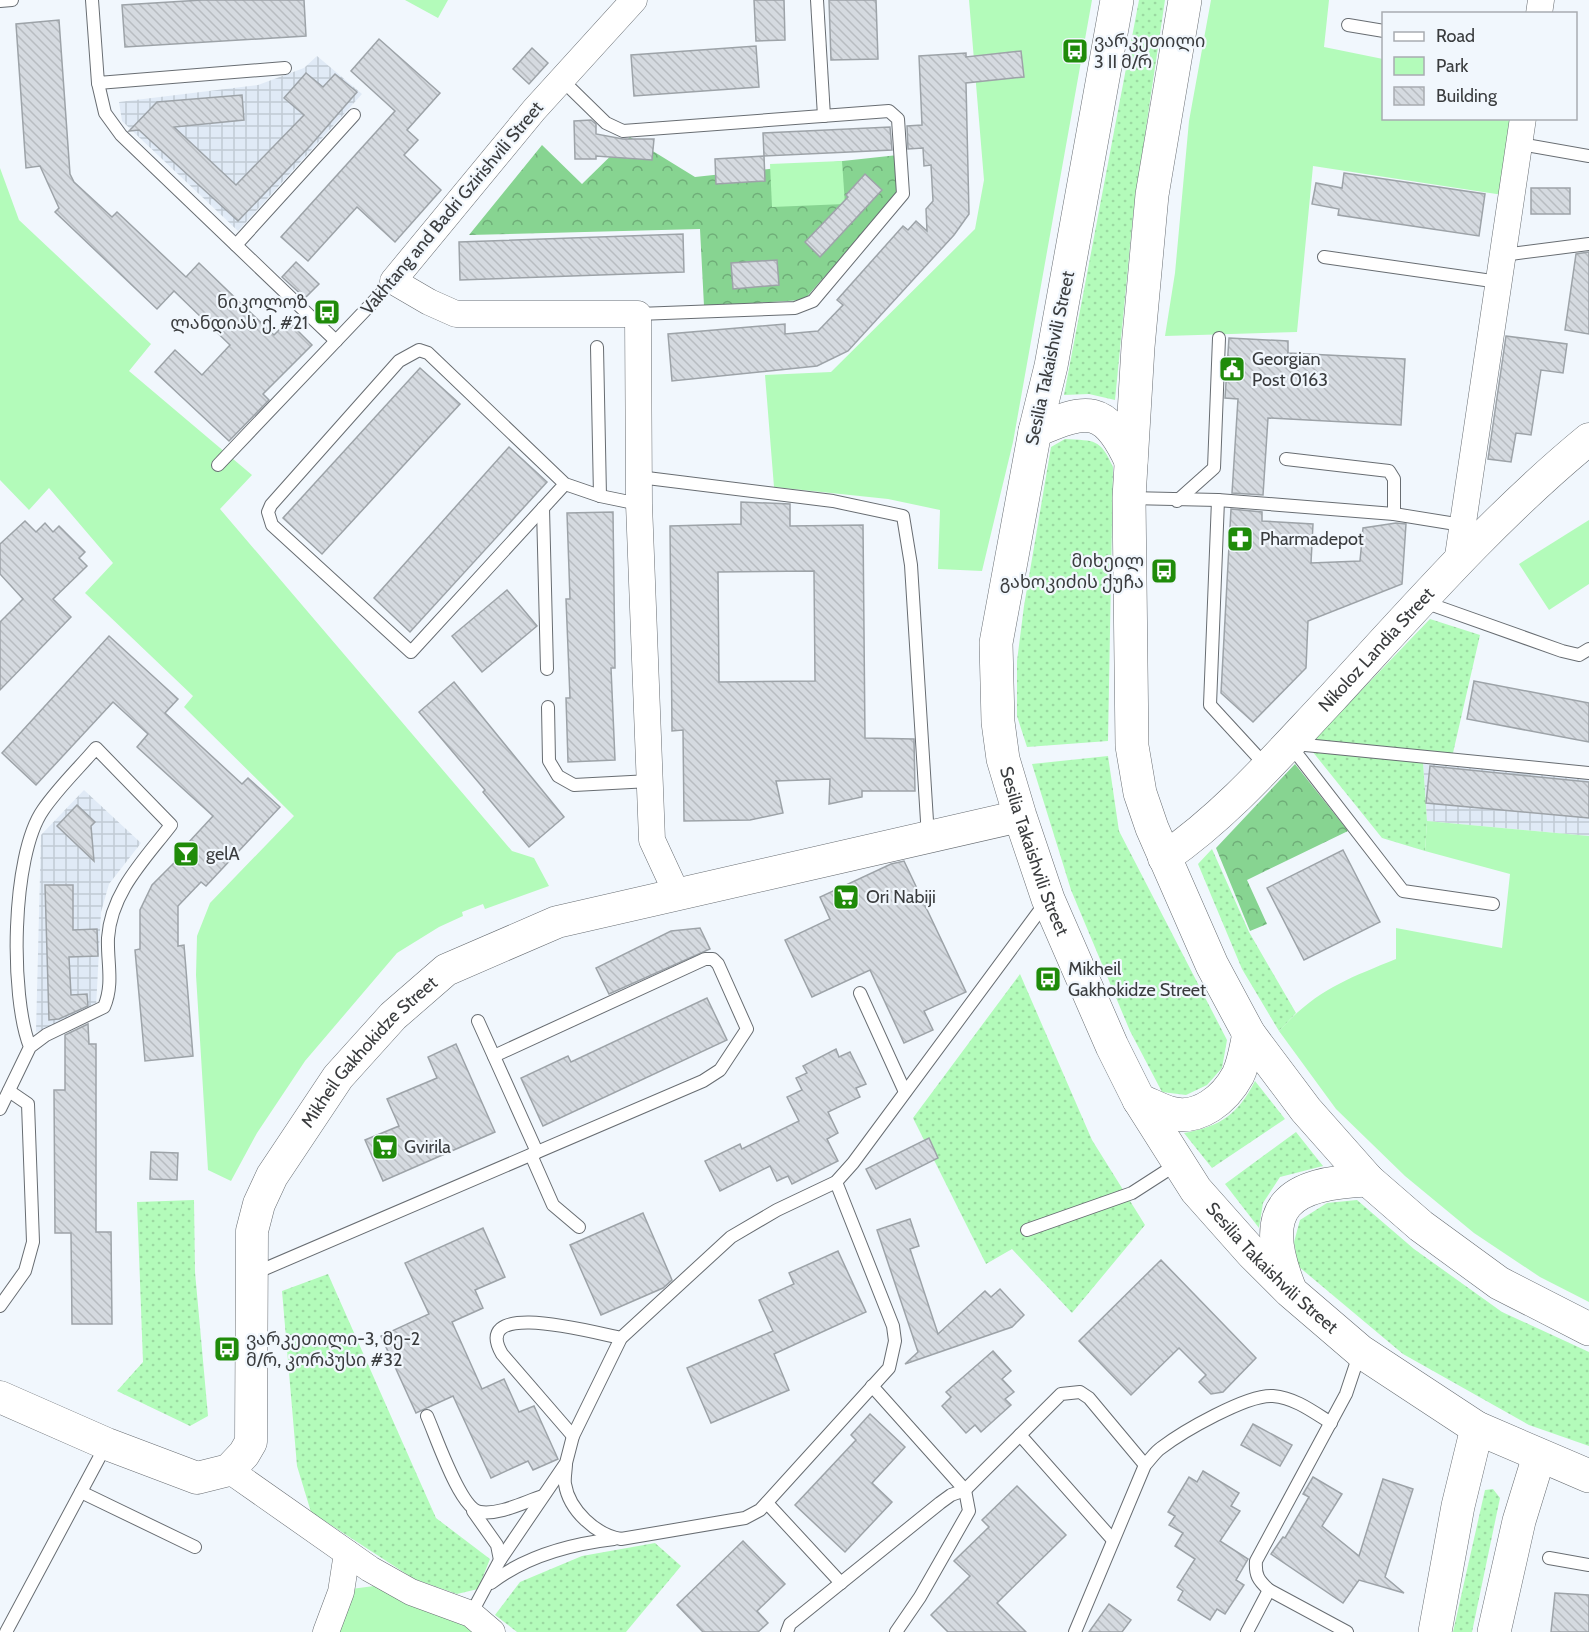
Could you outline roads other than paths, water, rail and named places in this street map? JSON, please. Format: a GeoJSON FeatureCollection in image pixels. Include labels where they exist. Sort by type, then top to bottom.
{"type":"FeatureCollection","features":[{"type":"Feature","properties":{"kind":"main road","name":"Sesilia Takaishvili Street"},"geometry":{"type":"LineString","coordinates":[[1117,0],[1051,366],[1035,431],[996,643],[998,722],[1003,759],[1020,816],[1048,899],[1112,1046],[1139,1100],[1196,1190],[1252,1253],[1290,1291],[1360,1351],[1477,1428],[1589,1476]]}},
{"type":"Feature","properties":{"kind":"main road"},"geometry":{"type":"LineString","coordinates":[[1185,0],[1152,195],[1131,461],[1129,498],[1132,746],[1140,793],[1164,858],[1212,965],[1249,1034],[1306,1110],[1368,1180],[1421,1226],[1499,1283],[1589,1329]]}},
{"type":"Feature","properties":{"kind":"main road"},"geometry":{"type":"LineString","coordinates":[[1035,431],[1071,417],[1097,417],[1107,421],[1118,433],[1131,461]]}},
{"type":"Feature","properties":{"kind":"main road"},"geometry":{"type":"LineString","coordinates":[[1139,1100],[1172,1113],[1193,1114],[1208,1107],[1223,1097],[1239,1073],[1249,1034]]}},
{"type":"Feature","properties":{"kind":"main road"},"geometry":{"type":"LineString","coordinates":[[1290,1291],[1277,1258],[1275,1235],[1280,1216],[1287,1203],[1298,1194],[1316,1185],[1368,1180]]}},
{"type":"Feature","properties":{"kind":"main road"},"geometry":{"type":"LineString","coordinates":[[1435,1632],[1458,1506],[1477,1428]]}},
{"type":"Feature","properties":{"kind":"main road"},"geometry":{"type":"LineString","coordinates":[[1494,1632],[1519,1521],[1539,1456]]}},
{"type":"Feature","properties":{"kind":"street","name":"Vakhtang and Badri Gzirishvili Street"},"geometry":{"type":"LineString","coordinates":[[393,281],[562,80],[634,0]]}},
{"type":"Feature","properties":{"kind":"street"},"geometry":{"type":"LineString","coordinates":[[1457,563],[1523,120]]}},
{"type":"Feature","properties":{"kind":"street"},"geometry":{"type":"LineString","coordinates":[[393,281],[429,302],[456,314],[639,314],[639,504],[652,840],[677,894]]}},
{"type":"Feature","properties":{"kind":"street","name":"Nikoloz Landia Street"},"geometry":{"type":"LineString","coordinates":[[1164,858],[1197,835],[1267,767],[1457,563],[1551,470],[1589,439]]}},
{"type":"Feature","properties":{"kind":"street","name":"Mikheil Gakhokidze Street"},"geometry":{"type":"LineString","coordinates":[[229,1470],[244,1454],[251,1442],[252,1231],[259,1204],[272,1176],[338,1077],[393,1016],[446,970],[557,922],[1020,816]]}},
{"type":"Feature","properties":{"kind":"street"},"geometry":{"type":"LineString","coordinates":[[0,1396],[107,1444],[197,1478],[229,1470],[347,1553],[411,1592],[471,1614],[492,1632]]}},
{"type":"Feature","properties":{"kind":"street"},"geometry":{"type":"LineString","coordinates":[[326,1632],[341,1592],[347,1553]]}},
{"type":"Feature","properties":{"kind":"lane"},"geometry":{"type":"LineString","coordinates":[[0,1],[12,0]]}},
{"type":"Feature","properties":{"kind":"lane"},"geometry":{"type":"LineString","coordinates":[[92,0],[98,83],[105,113],[120,135],[336,341]]}},
{"type":"Feature","properties":{"kind":"lane"},"geometry":{"type":"LineString","coordinates":[[818,0],[824,116]]}},
{"type":"Feature","properties":{"kind":"lane"},"geometry":{"type":"LineString","coordinates":[[1348,25],[1382,31]]}},
{"type":"Feature","properties":{"kind":"lane"},"geometry":{"type":"LineString","coordinates":[[98,83],[285,68]]}},
{"type":"Feature","properties":{"kind":"lane"},"geometry":{"type":"LineString","coordinates":[[562,80],[606,123],[623,131],[889,111],[898,119],[905,187],[900,201],[813,301],[795,308],[639,314]]}},
{"type":"Feature","properties":{"kind":"lane"},"geometry":{"type":"LineString","coordinates":[[236,245],[354,115]]}},
{"type":"Feature","properties":{"kind":"lane"},"geometry":{"type":"LineString","coordinates":[[1520,144],[1589,156]]}},
{"type":"Feature","properties":{"kind":"lane"},"geometry":{"type":"LineString","coordinates":[[1503,255],[1589,244]]}},
{"type":"Feature","properties":{"kind":"lane"},"geometry":{"type":"LineString","coordinates":[[1324,257],[1499,282]]}},
{"type":"Feature","properties":{"kind":"lane","name":"Vakhtang and Badri Gzirishvili Street"},"geometry":{"type":"LineString","coordinates":[[218,465],[393,281]]}},
{"type":"Feature","properties":{"kind":"lane"},"geometry":{"type":"LineString","coordinates":[[1177,501],[1214,468],[1219,338]]}},
{"type":"Feature","properties":{"kind":"lane"},"geometry":{"type":"LineString","coordinates":[[597,347],[600,496]]}},
{"type":"Feature","properties":{"kind":"lane"},"geometry":{"type":"LineString","coordinates":[[565,484],[411,652],[272,525],[268,512],[271,505],[399,361],[419,350],[428,353],[565,484],[600,496],[639,504]]}},
{"type":"Feature","properties":{"kind":"lane"},"geometry":{"type":"LineString","coordinates":[[1286,459],[1389,471],[1394,479],[1394,514]]}},
{"type":"Feature","properties":{"kind":"lane"},"geometry":{"type":"LineString","coordinates":[[639,477],[832,501],[903,516],[911,566],[928,838]]}},
{"type":"Feature","properties":{"kind":"lane"},"geometry":{"type":"LineString","coordinates":[[1129,498],[1177,501],[1218,500],[1394,514],[1462,525]]}},
{"type":"Feature","properties":{"kind":"lane"},"geometry":{"type":"LineString","coordinates":[[1218,500],[1210,705],[1267,767]]}},
{"type":"Feature","properties":{"kind":"lane"},"geometry":{"type":"LineString","coordinates":[[543,508],[547,669]]}},
{"type":"Feature","properties":{"kind":"lane"},"geometry":{"type":"LineString","coordinates":[[1422,601],[1579,656],[1589,650]]}},
{"type":"Feature","properties":{"kind":"lane"},"geometry":{"type":"LineString","coordinates":[[548,706],[549,761],[558,776],[574,785],[650,781]]}},
{"type":"Feature","properties":{"kind":"lane"},"geometry":{"type":"LineString","coordinates":[[1289,744],[1589,773]]}},
{"type":"Feature","properties":{"kind":"lane"},"geometry":{"type":"LineString","coordinates":[[1289,744],[1403,891],[1493,904]]}},
{"type":"Feature","properties":{"kind":"lane"},"geometry":{"type":"LineString","coordinates":[[0,1109],[30,1047],[46,1035],[104,1007],[110,993],[108,937],[113,910],[123,887],[171,825],[96,748],[42,811],[23,873],[16,927],[22,1029],[30,1047]]}},
{"type":"Feature","properties":{"kind":"lane"},"geometry":{"type":"LineString","coordinates":[[621,1539],[599,1531],[583,1518],[565,1484],[566,1463],[573,1436],[621,1338],[731,1237],[777,1210],[836,1182],[1048,899]]}},
{"type":"Feature","properties":{"kind":"lane"},"geometry":{"type":"LineString","coordinates":[[251,1275],[703,1081],[720,1070],[744,1038],[747,1029],[745,1020],[718,964],[712,959],[705,959],[494,1056]]}},
{"type":"Feature","properties":{"kind":"lane"},"geometry":{"type":"LineString","coordinates":[[860,993],[905,1092]]}},
{"type":"Feature","properties":{"kind":"lane"},"geometry":{"type":"LineString","coordinates":[[478,1022],[534,1153],[553,1205],[579,1227]]}},
{"type":"Feature","properties":{"kind":"lane"},"geometry":{"type":"LineString","coordinates":[[0,1306],[25,1271],[33,1242],[28,1104],[9,1090]]}},
{"type":"Feature","properties":{"kind":"lane"},"geometry":{"type":"LineString","coordinates":[[1027,1230],[1132,1193],[1178,1163]]}},
{"type":"Feature","properties":{"kind":"lane"},"geometry":{"type":"LineString","coordinates":[[486,1587],[519,1565],[580,1543],[621,1539],[745,1518],[767,1503],[889,1368],[895,1341],[893,1326],[836,1182]]}},
{"type":"Feature","properties":{"kind":"lane"},"geometry":{"type":"LineString","coordinates":[[573,1436],[502,1354],[497,1344],[497,1334],[501,1327],[510,1322],[528,1322],[621,1338]]}},
{"type":"Feature","properties":{"kind":"lane"},"geometry":{"type":"LineString","coordinates":[[1347,1632],[1269,1590],[1260,1582],[1256,1573],[1256,1561],[1346,1394],[1360,1351]]}},
{"type":"Feature","properties":{"kind":"lane"},"geometry":{"type":"LineString","coordinates":[[872,1386],[965,1490],[969,1511],[920,1597],[896,1632]]}},
{"type":"Feature","properties":{"kind":"lane"},"geometry":{"type":"LineString","coordinates":[[787,1632],[790,1624],[946,1499],[965,1490],[1061,1394],[1080,1392],[1089,1398],[1145,1465]]}},
{"type":"Feature","properties":{"kind":"lane"},"geometry":{"type":"LineString","coordinates":[[1075,1632],[1145,1465],[1160,1449],[1248,1398],[1270,1395],[1284,1398],[1300,1403],[1331,1423]]}},
{"type":"Feature","properties":{"kind":"lane"},"geometry":{"type":"LineString","coordinates":[[427,1416],[463,1498],[497,1545],[500,1560]]}},
{"type":"Feature","properties":{"kind":"lane"},"geometry":{"type":"LineString","coordinates":[[1020,1435],[1113,1540]]}},
{"type":"Feature","properties":{"kind":"lane"},"geometry":{"type":"LineString","coordinates":[[6,1632],[107,1444]]}},
{"type":"Feature","properties":{"kind":"lane"},"geometry":{"type":"LineString","coordinates":[[471,1614],[500,1560],[566,1463]]}},
{"type":"Feature","properties":{"kind":"lane"},"geometry":{"type":"LineString","coordinates":[[81,1492],[195,1547]]}},
{"type":"Feature","properties":{"kind":"lane"},"geometry":{"type":"LineString","coordinates":[[473,1510],[483,1512],[501,1509],[543,1496]]}},
{"type":"Feature","properties":{"kind":"lane"},"geometry":{"type":"LineString","coordinates":[[767,1503],[841,1583]]}},
{"type":"Feature","properties":{"kind":"lane"},"geometry":{"type":"LineString","coordinates":[[1549,1558],[1589,1565]]}},
{"type":"Feature","properties":{"kind":"lane"},"geometry":{"type":"LineString","coordinates":[[1247,1632],[1269,1590]]}},
{"type":"Feature","properties":{"kind":"place","name":"ვარკეთილი 3 II მ/რ"},"geometry":{"type":"Point","coordinates":[1075,51]}},
{"type":"Feature","properties":{"kind":"place","name":"ნიკოლოზ ლანდიას ქ. #21"},"geometry":{"type":"Point","coordinates":[327,312]}},
{"type":"Feature","properties":{"kind":"place","name":"Georgian Post 0163"},"geometry":{"type":"Point","coordinates":[1232,369]}},
{"type":"Feature","properties":{"kind":"place","name":"Pharmadepot"},"geometry":{"type":"Point","coordinates":[1240,539]}},
{"type":"Feature","properties":{"kind":"place","name":"მიხეილ გახოკიძის ქუჩა"},"geometry":{"type":"Point","coordinates":[1164,571]}},
{"type":"Feature","properties":{"kind":"place","name":"gelA"},"geometry":{"type":"Point","coordinates":[186,854]}},
{"type":"Feature","properties":{"kind":"place","name":"Ori Nabiji"},"geometry":{"type":"Point","coordinates":[846,897]}},
{"type":"Feature","properties":{"kind":"place","name":"Mikheil Gakhokidze Street"},"geometry":{"type":"Point","coordinates":[1048,979]}},
{"type":"Feature","properties":{"kind":"place","name":"Gvirila"},"geometry":{"type":"Point","coordinates":[385,1147]}},
{"type":"Feature","properties":{"kind":"place","name":"ვარკეთილი-3, მე-2 მ/რ, კორპუსი #32"},"geometry":{"type":"Point","coordinates":[227,1349]}}]}
